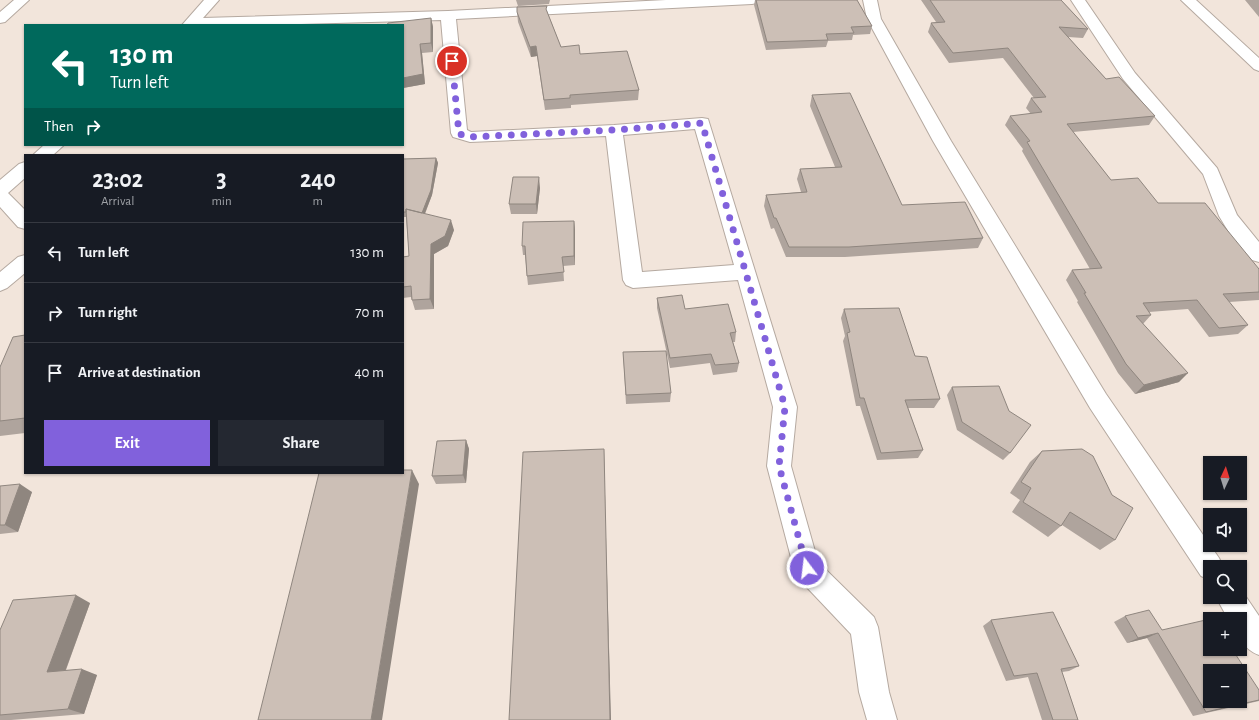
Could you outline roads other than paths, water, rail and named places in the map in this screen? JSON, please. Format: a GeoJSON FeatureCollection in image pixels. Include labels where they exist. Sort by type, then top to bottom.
{"type":"FeatureCollection","features":[{"type":"Feature","properties":{"kind":"street"},"geometry":{"type":"LineString","coordinates":[[0,19],[22,0]]}},
{"type":"Feature","properties":{"kind":"street"},"geometry":{"type":"LineString","coordinates":[[190,24],[212,0]]}},
{"type":"Feature","properties":{"kind":"street"},"geometry":{"type":"LineString","coordinates":[[190,24],[448,15],[752,0]]}},
{"type":"Feature","properties":{"kind":"street"},"geometry":{"type":"LineString","coordinates":[[870,0],[874,20],[953,159],[1098,401],[1205,560]]}},
{"type":"Feature","properties":{"kind":"street"},"geometry":{"type":"LineString","coordinates":[[1078,0],[1129,76],[1212,172],[1228,216],[1240,234],[1259,254]]}},
{"type":"Feature","properties":{"kind":"street"},"geometry":{"type":"LineString","coordinates":[[1188,0],[1259,66]]}},
{"type":"Feature","properties":{"kind":"street"},"geometry":{"type":"LineString","coordinates":[[448,15],[459,134],[470,137],[614,130],[702,123],[785,407],[779,466],[807,568],[864,627],[874,692],[882,720]]}},
{"type":"Feature","properties":{"kind":"street"},"geometry":{"type":"LineString","coordinates":[[614,130],[633,280],[745,272]]}},
{"type":"Feature","properties":{"kind":"street"},"geometry":{"type":"LineString","coordinates":[[43,154],[54,146]]}},
{"type":"Feature","properties":{"kind":"street"},"geometry":{"type":"LineString","coordinates":[[0,190],[24,169]]}},
{"type":"Feature","properties":{"kind":"street"},"geometry":{"type":"LineString","coordinates":[[0,195],[24,221]]}},
{"type":"Feature","properties":{"kind":"street"},"geometry":{"type":"LineString","coordinates":[[0,283],[24,263]]}},
{"type":"Feature","properties":{"kind":"street"},"geometry":{"type":"LineString","coordinates":[[1235,604],[1259,641]]}}]}
